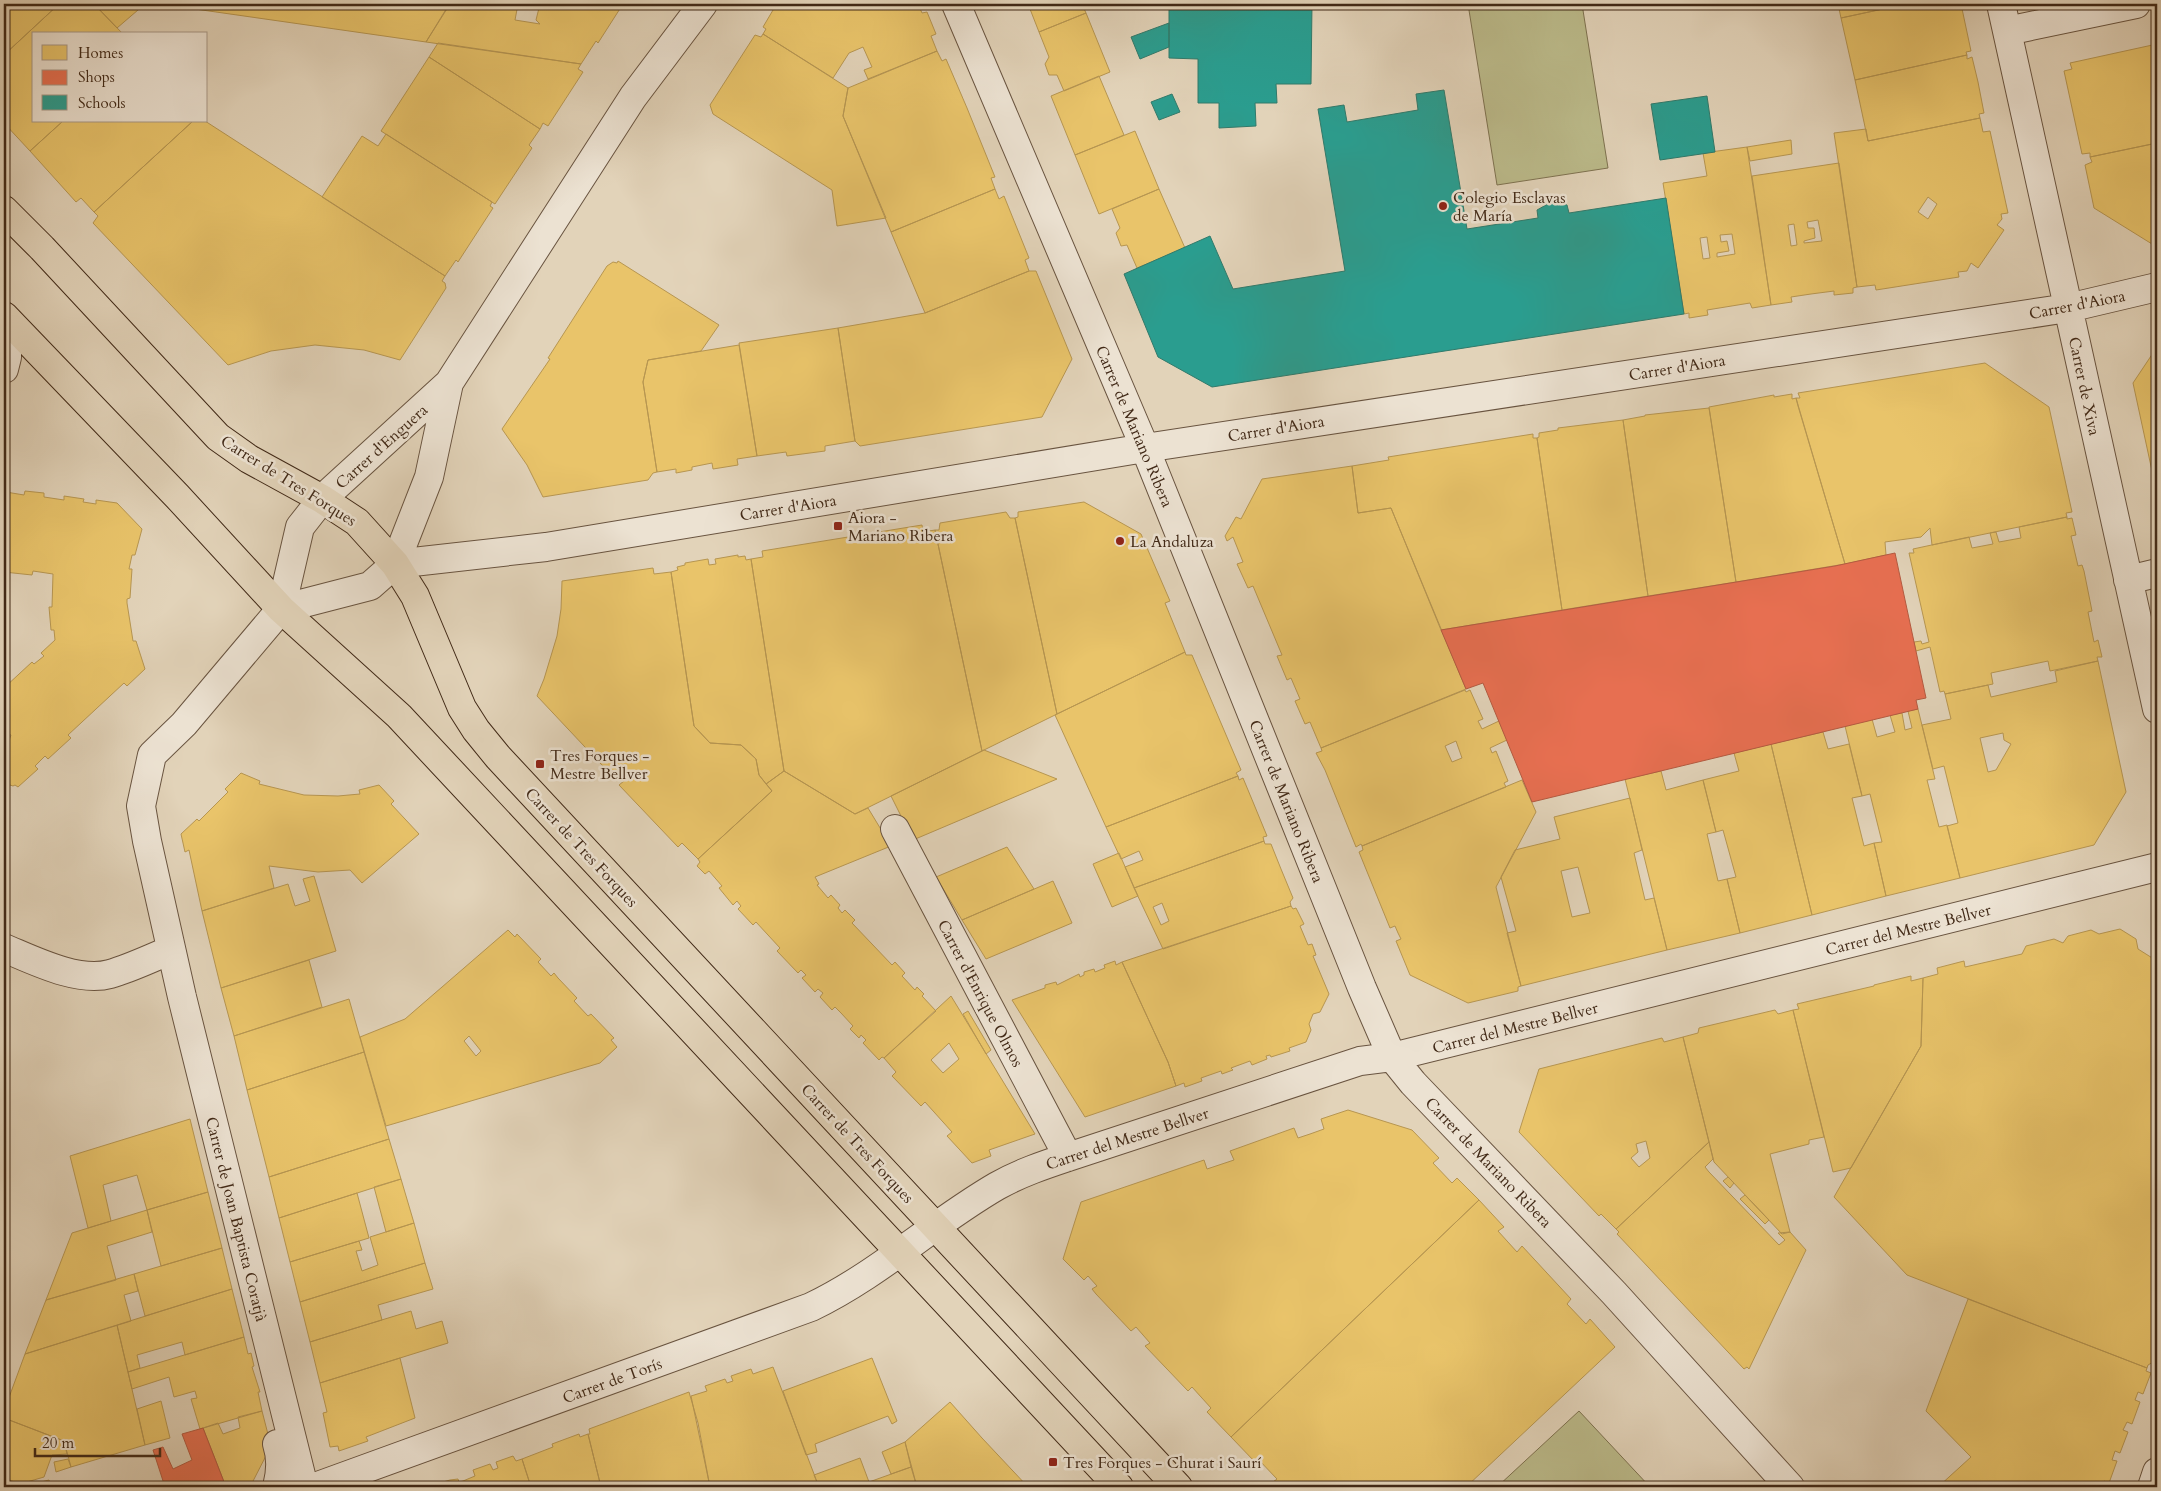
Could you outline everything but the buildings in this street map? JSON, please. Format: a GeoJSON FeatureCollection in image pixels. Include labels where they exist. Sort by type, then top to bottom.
{"type":"FeatureCollection","features":[{"type":"Feature","properties":{"kind":"main road","name":"Carrer de Tres Forques"},"geometry":{"type":"LineString","coordinates":[[4,210],[42,248],[218,437],[249,459],[322,499],[357,522],[395,564],[415,596],[462,708],[476,730],[498,756],[1178,1487]]}},
{"type":"Feature","properties":{"kind":"main road"},"geometry":{"type":"LineString","coordinates":[[6,318],[177,496],[281,609],[399,716],[1119,1487]]}},
{"type":"Feature","properties":{"kind":"street","name":"Carrer d'Enguera"},"geometry":{"type":"LineString","coordinates":[[633,97],[679,4]]}},
{"type":"Feature","properties":{"kind":"street","name":"Carrer d'Enguera"},"geometry":{"type":"LineString","coordinates":[[449,383],[430,477],[395,564],[370,586],[281,609],[300,527],[322,499],[449,383],[633,97],[703,4]]}},
{"type":"Feature","properties":{"kind":"street","name":"Carrer de Mariano Ribera"},"geometry":{"type":"LineString","coordinates":[[956,4],[1146,448],[1392,1058],[1421,1092],[1614,1294],[1790,1487]]}},
{"type":"Feature","properties":{"kind":"street","name":"Carrer de Xiva"},"geometry":{"type":"LineString","coordinates":[[2001,4],[2157,709]]}},
{"type":"Feature","properties":{"kind":"street"},"geometry":{"type":"LineString","coordinates":[[2007,32],[2136,4]]}},
{"type":"Feature","properties":{"kind":"street","name":"Carrer d'Aiora"},"geometry":{"type":"LineString","coordinates":[[395,564],[546,547],[1146,448],[2068,308],[2157,287]]}},
{"type":"Feature","properties":{"kind":"street"},"geometry":{"type":"LineString","coordinates":[[4,369],[8,357],[6,318]]}},
{"type":"Feature","properties":{"kind":"street"},"geometry":{"type":"LineString","coordinates":[[2128,580],[2157,573]]}},
{"type":"Feature","properties":{"kind":"street","name":"Carrer de Joan Baptista Coratjà"},"geometry":{"type":"LineString","coordinates":[[281,609],[184,724],[152,755],[141,806],[171,950],[304,1487]]}},
{"type":"Feature","properties":{"kind":"street","name":"Carrer d'Enrique Olmos"},"geometry":{"type":"LineString","coordinates":[[895,829],[1068,1157]]}},
{"type":"Feature","properties":{"kind":"street","name":"Carrer del Mestre Bellver"},"geometry":{"type":"LineString","coordinates":[[900,1253],[997,1186],[1026,1172],[1360,1061],[1392,1058],[2157,867]]}},
{"type":"Feature","properties":{"kind":"street"},"geometry":{"type":"LineString","coordinates":[[4,948],[48,967],[77,975],[108,974],[171,950]]}},
{"type":"Feature","properties":{"kind":"street","name":"Carrer de Torís"},"geometry":{"type":"LineString","coordinates":[[315,1487],[811,1307],[900,1253]]}},
{"type":"Feature","properties":{"kind":"street"},"geometry":{"type":"LineString","coordinates":[[277,1444],[281,1471],[277,1487]]}},
{"type":"Feature","properties":{"kind":"street"},"geometry":{"type":"LineString","coordinates":[[2152,1487],[2157,1472]]}},
{"type":"Feature","properties":{"kind":"shaded area"},"geometry":{"type":"Polygon","coordinates":[[[1468,4],[1582,4],[1608,168],[1497,185],[1468,4]]]}},
{"type":"Feature","properties":{"kind":"shaded area"},"geometry":{"type":"Polygon","coordinates":[[[1579,1411],[1650,1487],[1497,1487],[1579,1411]]]}},
{"type":"Feature","properties":{"kind":"place","name":"Colegio Esclavas de María"},"geometry":{"type":"Point","coordinates":[1443,206]}},
{"type":"Feature","properties":{"kind":"place","name":"Aiora - Mariano Ribera"},"geometry":{"type":"Point","coordinates":[838,526]}},
{"type":"Feature","properties":{"kind":"place","name":"La Andaluza"},"geometry":{"type":"Point","coordinates":[1120,541]}},
{"type":"Feature","properties":{"kind":"place","name":"Tres Forques - Mestre Bellver"},"geometry":{"type":"Point","coordinates":[540,764]}},
{"type":"Feature","properties":{"kind":"place","name":"Tres Forques - Churat i Saurí"},"geometry":{"type":"Point","coordinates":[1053,1462]}}]}
